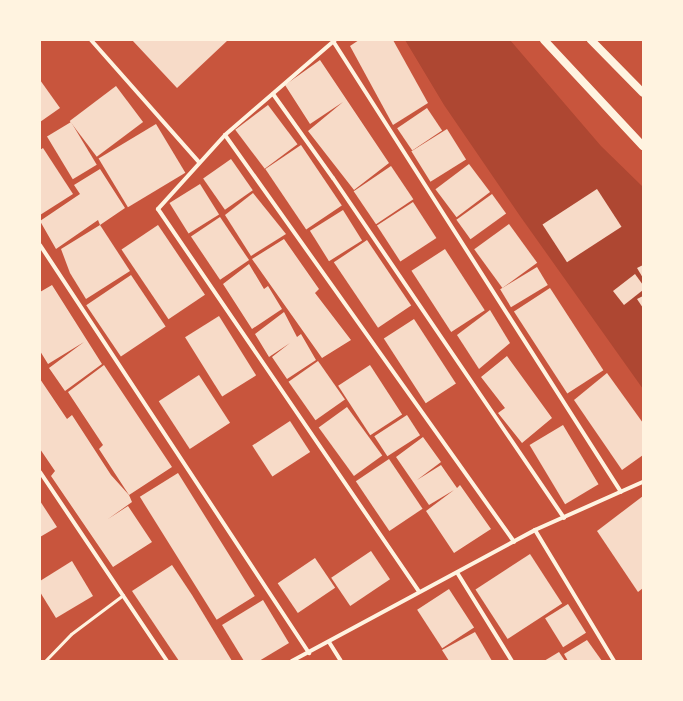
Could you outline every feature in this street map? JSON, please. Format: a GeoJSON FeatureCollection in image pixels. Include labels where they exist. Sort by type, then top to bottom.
{"type":"FeatureCollection","features":[{"type":"Feature","properties":{"kind":"main road"},"geometry":{"type":"LineString","coordinates":[[544,40],[643,146]]}},
{"type":"Feature","properties":{"kind":"main road"},"geometry":{"type":"LineString","coordinates":[[591,40],[643,93]]}},
{"type":"Feature","properties":{"kind":"street"},"geometry":{"type":"LineString","coordinates":[[90,40],[199,162]]}},
{"type":"Feature","properties":{"kind":"street"},"geometry":{"type":"LineString","coordinates":[[419,592],[158,209],[225,135],[334,41],[621,492]]}},
{"type":"Feature","properties":{"kind":"street"},"geometry":{"type":"LineString","coordinates":[[273,94],[333,178],[564,518]]}},
{"type":"Feature","properties":{"kind":"street"},"geometry":{"type":"LineString","coordinates":[[225,135],[514,542]]}},
{"type":"Feature","properties":{"kind":"street"},"geometry":{"type":"LineString","coordinates":[[40,245],[309,653]]}},
{"type":"Feature","properties":{"kind":"street"},"geometry":{"type":"LineString","coordinates":[[40,472],[167,661]]}},
{"type":"Feature","properties":{"kind":"street"},"geometry":{"type":"LineString","coordinates":[[292,661],[419,592],[458,574],[535,530],[643,482]]}},
{"type":"Feature","properties":{"kind":"street"},"geometry":{"type":"LineString","coordinates":[[535,530],[614,661]]}},
{"type":"Feature","properties":{"kind":"street"},"geometry":{"type":"LineString","coordinates":[[458,574],[512,661]]}},
{"type":"Feature","properties":{"kind":"street"},"geometry":{"type":"LineString","coordinates":[[329,642],[341,661]]}},
{"type":"Feature","properties":{"kind":"lane"},"geometry":{"type":"LineString","coordinates":[[45,661],[71,634],[123,595]]}},
{"type":"Feature","properties":{"kind":"shaded area"},"geometry":{"type":"Polygon","coordinates":[[[405,40],[510,40],[601,146],[643,187],[643,389],[520,216],[444,105],[405,40]]]}},
{"type":"Feature","properties":{"kind":"building"},"geometry":{"type":"Polygon","coordinates":[[[132,40],[228,40],[177,88],[132,40]]]}},
{"type":"Feature","properties":{"kind":"building"},"geometry":{"type":"Polygon","coordinates":[[[359,40],[393,40],[428,103],[393,125],[350,46],[359,40]]]}},
{"type":"Feature","properties":{"kind":"building"},"geometry":{"type":"Polygon","coordinates":[[[320,60],[389,163],[354,190],[308,131],[343,102],[310,124],[285,85],[320,60]]]}},
{"type":"Feature","properties":{"kind":"building"},"geometry":{"type":"Polygon","coordinates":[[[40,80],[60,108],[40,122],[40,80]]]}},
{"type":"Feature","properties":{"kind":"building"},"geometry":{"type":"Polygon","coordinates":[[[116,86],[143,122],[97,157],[70,121],[116,86]]]}},
{"type":"Feature","properties":{"kind":"building"},"geometry":{"type":"Polygon","coordinates":[[[268,105],[297,144],[265,169],[235,130],[268,105]]]}},
{"type":"Feature","properties":{"kind":"building"},"geometry":{"type":"Polygon","coordinates":[[[427,108],[442,130],[412,151],[397,128],[427,108]]]}},
{"type":"Feature","properties":{"kind":"building"},"geometry":{"type":"Polygon","coordinates":[[[71,122],[97,165],[73,179],[47,136],[71,122]]]}},
{"type":"Feature","properties":{"kind":"building"},"geometry":{"type":"Polygon","coordinates":[[[156,124],[185,173],[128,207],[99,159],[156,124]]]}},
{"type":"Feature","properties":{"kind":"building"},"geometry":{"type":"Polygon","coordinates":[[[447,129],[466,160],[430,182],[411,151],[447,129]]]}},
{"type":"Feature","properties":{"kind":"building"},"geometry":{"type":"Polygon","coordinates":[[[301,145],[342,206],[306,230],[265,169],[301,145]]]}},
{"type":"Feature","properties":{"kind":"building"},"geometry":{"type":"Polygon","coordinates":[[[43,148],[73,194],[40,215],[40,150],[43,148]]]}},
{"type":"Feature","properties":{"kind":"building"},"geometry":{"type":"Polygon","coordinates":[[[231,159],[253,190],[225,210],[203,179],[231,159]]]}},
{"type":"Feature","properties":{"kind":"building"},"geometry":{"type":"Polygon","coordinates":[[[469,164],[490,192],[457,217],[435,189],[469,164]]]}},
{"type":"Feature","properties":{"kind":"building"},"geometry":{"type":"Polygon","coordinates":[[[391,166],[413,199],[376,224],[354,191],[391,166]]]}},
{"type":"Feature","properties":{"kind":"building"},"geometry":{"type":"Polygon","coordinates":[[[100,169],[125,208],[100,225],[98,220],[56,249],[40,221],[80,194],[74,185],[100,169]]]}},
{"type":"Feature","properties":{"kind":"building"},"geometry":{"type":"Polygon","coordinates":[[[200,184],[219,215],[189,234],[169,203],[200,184]]]}},
{"type":"Feature","properties":{"kind":"building"},"geometry":{"type":"Polygon","coordinates":[[[597,189],[622,227],[567,262],[542,224],[597,189]]]}},
{"type":"Feature","properties":{"kind":"building"},"geometry":{"type":"Polygon","coordinates":[[[253,193],[286,234],[251,256],[225,215],[253,193]]]}},
{"type":"Feature","properties":{"kind":"building"},"geometry":{"type":"Polygon","coordinates":[[[492,194],[506,213],[471,239],[456,220],[492,194]]]}},
{"type":"Feature","properties":{"kind":"building"},"geometry":{"type":"Polygon","coordinates":[[[413,202],[436,238],[400,261],[377,225],[413,202]]]}},
{"type":"Feature","properties":{"kind":"building"},"geometry":{"type":"Polygon","coordinates":[[[343,210],[362,241],[329,261],[310,231],[343,210]]]}},
{"type":"Feature","properties":{"kind":"building"},"geometry":{"type":"Polygon","coordinates":[[[220,217],[249,260],[220,280],[191,237],[220,217]]]}},
{"type":"Feature","properties":{"kind":"building"},"geometry":{"type":"Polygon","coordinates":[[[509,224],[537,263],[502,288],[474,249],[509,224]]]}},
{"type":"Feature","properties":{"kind":"building"},"geometry":{"type":"Polygon","coordinates":[[[100,225],[130,271],[86,299],[70,273],[61,249],[100,225]]]}},
{"type":"Feature","properties":{"kind":"building"},"geometry":{"type":"Polygon","coordinates":[[[158,225],[205,295],[168,319],[122,250],[158,225]]]}},
{"type":"Feature","properties":{"kind":"building"},"geometry":{"type":"Polygon","coordinates":[[[284,239],[319,289],[315,293],[351,340],[322,358],[252,259],[284,239]]]}},
{"type":"Feature","properties":{"kind":"building"},"geometry":{"type":"Polygon","coordinates":[[[367,240],[411,305],[378,328],[334,262],[367,240]]]}},
{"type":"Feature","properties":{"kind":"building"},"geometry":{"type":"Polygon","coordinates":[[[445,249],[485,310],[451,332],[411,271],[445,249]]]}},
{"type":"Feature","properties":{"kind":"building"},"geometry":{"type":"Polygon","coordinates":[[[249,264],[264,289],[268,286],[282,309],[252,329],[223,284],[249,264]]]}},
{"type":"Feature","properties":{"kind":"building"},"geometry":{"type":"Polygon","coordinates":[[[643,265],[643,278],[637,268],[643,265]]]}},
{"type":"Feature","properties":{"kind":"building"},"geometry":{"type":"Polygon","coordinates":[[[537,267],[548,285],[511,307],[500,289],[537,267]]]}},
{"type":"Feature","properties":{"kind":"building"},"geometry":{"type":"Polygon","coordinates":[[[635,274],[643,285],[643,290],[624,305],[613,291],[635,274]]]}},
{"type":"Feature","properties":{"kind":"building"},"geometry":{"type":"Polygon","coordinates":[[[131,275],[166,326],[121,357],[86,305],[131,275]]]}},
{"type":"Feature","properties":{"kind":"building"},"geometry":{"type":"Polygon","coordinates":[[[52,285],[102,364],[65,391],[49,368],[84,342],[48,364],[40,351],[40,292],[52,285]]]}},
{"type":"Feature","properties":{"kind":"building"},"geometry":{"type":"Polygon","coordinates":[[[550,288],[603,370],[567,394],[514,311],[550,288]]]}},
{"type":"Feature","properties":{"kind":"building"},"geometry":{"type":"Polygon","coordinates":[[[643,296],[643,308],[637,299],[643,296]]]}},
{"type":"Feature","properties":{"kind":"building"},"geometry":{"type":"Polygon","coordinates":[[[490,310],[510,343],[479,369],[457,335],[490,310]]]}},
{"type":"Feature","properties":{"kind":"building"},"geometry":{"type":"Polygon","coordinates":[[[284,312],[297,337],[301,334],[316,360],[287,379],[272,357],[290,343],[269,357],[255,334],[284,312]]]}},
{"type":"Feature","properties":{"kind":"building"},"geometry":{"type":"Polygon","coordinates":[[[219,316],[256,375],[222,397],[185,337],[219,316]]]}},
{"type":"Feature","properties":{"kind":"building"},"geometry":{"type":"Polygon","coordinates":[[[414,319],[456,384],[426,403],[384,339],[414,319]]]}},
{"type":"Feature","properties":{"kind":"building"},"geometry":{"type":"Polygon","coordinates":[[[507,356],[552,418],[522,443],[498,413],[505,408],[481,377],[507,356]]]}},
{"type":"Feature","properties":{"kind":"building"},"geometry":{"type":"Polygon","coordinates":[[[318,361],[345,400],[315,420],[289,382],[318,361]]]}},
{"type":"Feature","properties":{"kind":"building"},"geometry":{"type":"Polygon","coordinates":[[[104,365],[172,467],[129,495],[99,449],[103,445],[68,392],[104,365]]]}},
{"type":"Feature","properties":{"kind":"building"},"geometry":{"type":"Polygon","coordinates":[[[370,365],[402,414],[370,435],[338,386],[370,365]]]}},
{"type":"Feature","properties":{"kind":"building"},"geometry":{"type":"Polygon","coordinates":[[[607,373],[643,423],[643,455],[622,470],[574,400],[607,373]]]}},
{"type":"Feature","properties":{"kind":"building"},"geometry":{"type":"Polygon","coordinates":[[[199,375],[230,423],[190,449],[159,401],[199,375]]]}},
{"type":"Feature","properties":{"kind":"building"},"geometry":{"type":"Polygon","coordinates":[[[40,379],[67,419],[72,415],[111,475],[129,495],[132,502],[108,519],[128,506],[152,542],[113,567],[51,476],[55,471],[40,449],[40,379]]]}},
{"type":"Feature","properties":{"kind":"building"},"geometry":{"type":"Polygon","coordinates":[[[347,407],[382,456],[354,476],[319,428],[347,407]]]}},
{"type":"Feature","properties":{"kind":"building"},"geometry":{"type":"Polygon","coordinates":[[[407,415],[420,435],[387,456],[374,436],[407,415]]]}},
{"type":"Feature","properties":{"kind":"building"},"geometry":{"type":"Polygon","coordinates":[[[290,421],[310,452],[272,477],[252,446],[290,421]]]}},
{"type":"Feature","properties":{"kind":"building"},"geometry":{"type":"Polygon","coordinates":[[[563,425],[599,484],[565,504],[530,445],[563,425]]]}},
{"type":"Feature","properties":{"kind":"building"},"geometry":{"type":"Polygon","coordinates":[[[423,437],[441,462],[417,480],[441,465],[457,488],[460,485],[491,529],[454,553],[426,511],[454,490],[429,505],[396,457],[423,437]]]}},
{"type":"Feature","properties":{"kind":"building"},"geometry":{"type":"Polygon","coordinates":[[[389,459],[423,509],[389,531],[356,481],[389,459]]]}},
{"type":"Feature","properties":{"kind":"building"},"geometry":{"type":"Polygon","coordinates":[[[178,473],[255,596],[217,620],[140,497],[178,473]]]}},
{"type":"Feature","properties":{"kind":"building"},"geometry":{"type":"Polygon","coordinates":[[[643,496],[643,588],[638,592],[597,531],[643,496]]]}},
{"type":"Feature","properties":{"kind":"building"},"geometry":{"type":"Polygon","coordinates":[[[40,501],[57,527],[40,537],[40,501]]]}},
{"type":"Feature","properties":{"kind":"building"},"geometry":{"type":"Polygon","coordinates":[[[371,551],[390,579],[350,606],[331,578],[371,551]]]}},
{"type":"Feature","properties":{"kind":"building"},"geometry":{"type":"Polygon","coordinates":[[[530,554],[562,603],[508,639],[475,589],[530,554]]]}},
{"type":"Feature","properties":{"kind":"building"},"geometry":{"type":"Polygon","coordinates":[[[315,558],[335,588],[298,613],[278,583],[315,558]]]}},
{"type":"Feature","properties":{"kind":"building"},"geometry":{"type":"Polygon","coordinates":[[[72,561],[93,596],[56,618],[40,592],[40,581],[72,561]]]}},
{"type":"Feature","properties":{"kind":"building"},"geometry":{"type":"Polygon","coordinates":[[[172,565],[232,661],[179,661],[132,591],[172,565]]]}},
{"type":"Feature","properties":{"kind":"building"},"geometry":{"type":"Polygon","coordinates":[[[449,589],[474,628],[442,648],[417,610],[449,589]]]}},
{"type":"Feature","properties":{"kind":"building"},"geometry":{"type":"Polygon","coordinates":[[[263,600],[289,643],[259,661],[244,661],[222,625],[263,600]]]}},
{"type":"Feature","properties":{"kind":"building"},"geometry":{"type":"Polygon","coordinates":[[[568,604],[586,633],[563,647],[545,618],[568,604]]]}},
{"type":"Feature","properties":{"kind":"building"},"geometry":{"type":"Polygon","coordinates":[[[475,632],[492,661],[449,661],[442,650],[475,632]]]}},
{"type":"Feature","properties":{"kind":"building"},"geometry":{"type":"Polygon","coordinates":[[[587,640],[602,661],[568,661],[564,654],[587,640]]]}},
{"type":"Feature","properties":{"kind":"building"},"geometry":{"type":"Polygon","coordinates":[[[559,652],[565,661],[544,661],[559,652]]]}}]}
